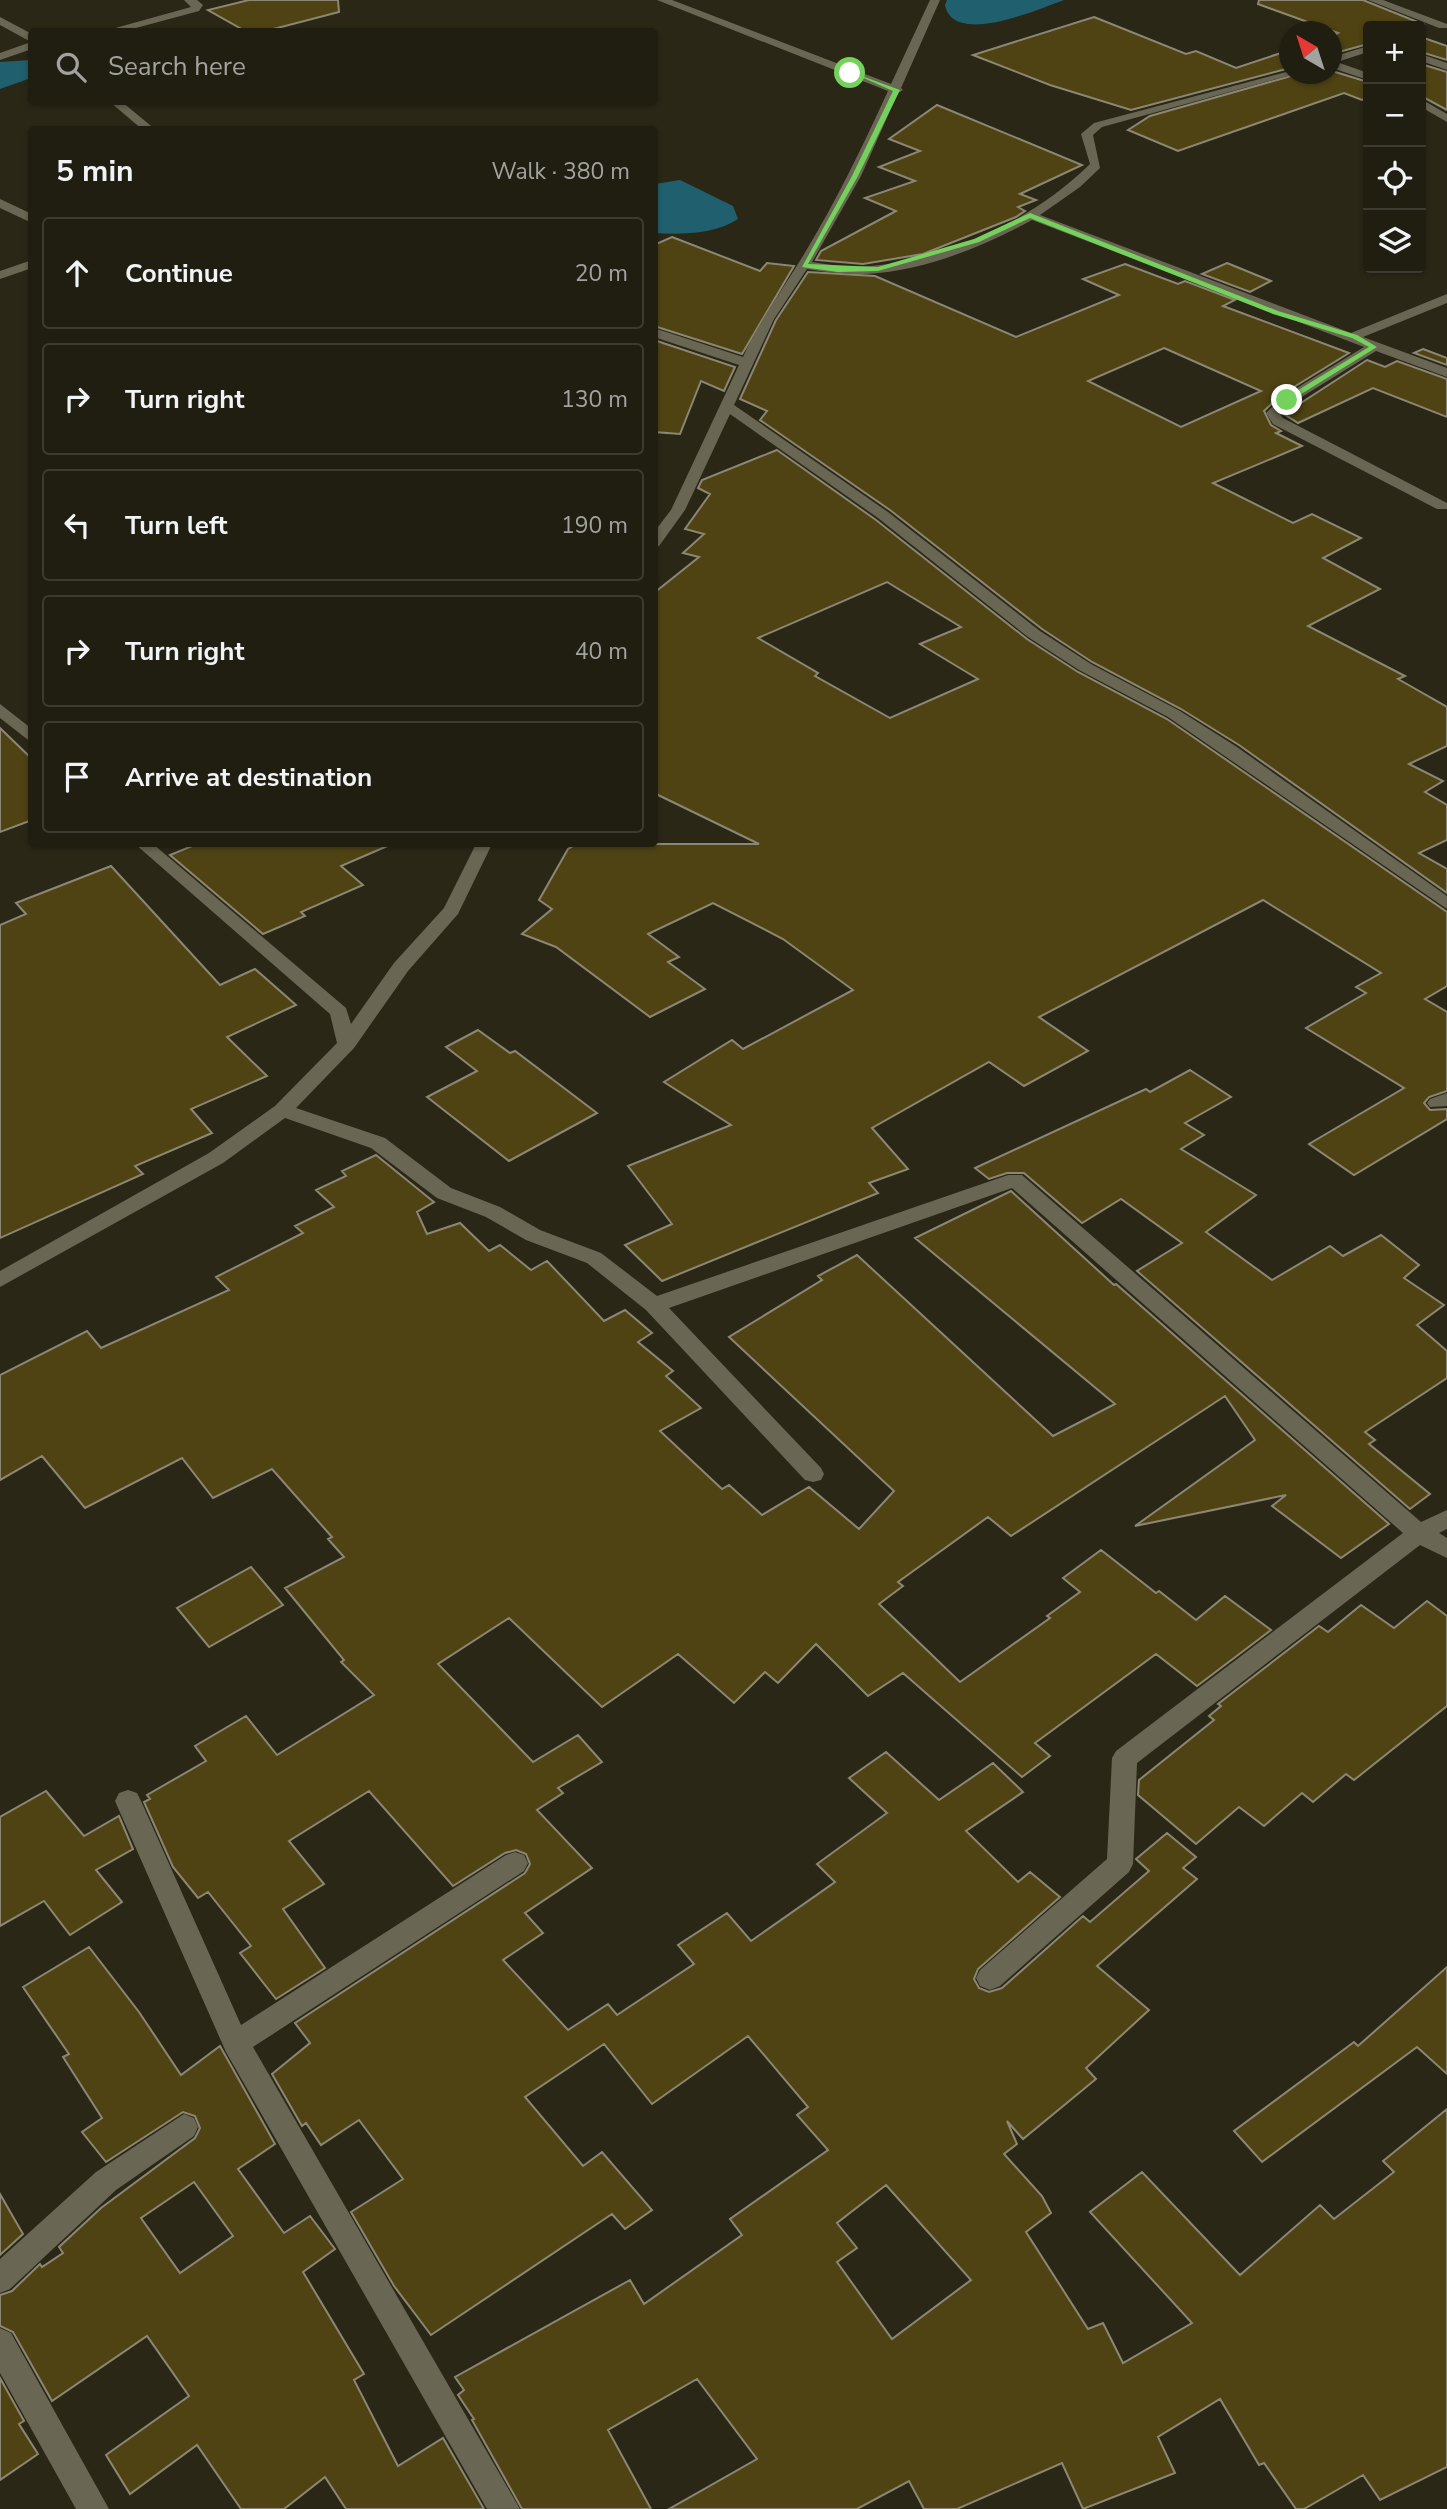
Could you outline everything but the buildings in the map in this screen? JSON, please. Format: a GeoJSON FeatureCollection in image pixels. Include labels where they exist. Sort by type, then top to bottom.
{"type":"FeatureCollection","features":[{"type":"Feature","properties":{"kind":"street"},"geometry":{"type":"LineString","coordinates":[[121,28],[195,9],[198,5],[189,0]]}},
{"type":"Feature","properties":{"kind":"street"},"geometry":{"type":"LineString","coordinates":[[662,0],[897,90]]}},
{"type":"Feature","properties":{"kind":"street"},"geometry":{"type":"LineString","coordinates":[[658,538],[678,510],[703,451],[727,406],[744,362],[767,319],[804,265],[850,186],[897,90],[935,0]]}},
{"type":"Feature","properties":{"kind":"street"},"geometry":{"type":"LineString","coordinates":[[1374,0],[1445,26]]}},
{"type":"Feature","properties":{"kind":"street"},"geometry":{"type":"LineString","coordinates":[[0,20],[28,37]]}},
{"type":"Feature","properties":{"kind":"street"},"geometry":{"type":"LineString","coordinates":[[1426,31],[1445,26]]}},
{"type":"Feature","properties":{"kind":"street"},"geometry":{"type":"LineString","coordinates":[[0,57],[28,46]]}},
{"type":"Feature","properties":{"kind":"street"},"geometry":{"type":"LineString","coordinates":[[1342,58],[1363,51]]}},
{"type":"Feature","properties":{"kind":"street"},"geometry":{"type":"LineString","coordinates":[[1426,59],[1447,67]]}},
{"type":"Feature","properties":{"kind":"street"},"geometry":{"type":"LineString","coordinates":[[1342,66],[1363,75]]}},
{"type":"Feature","properties":{"kind":"street"},"geometry":{"type":"LineString","coordinates":[[804,265],[838,270],[878,269],[976,241],[1030,215],[1081,181],[1096,164],[1087,134],[1098,125],[1279,77]]}},
{"type":"Feature","properties":{"kind":"street"},"geometry":{"type":"LineString","coordinates":[[120,105],[146,126]]}},
{"type":"Feature","properties":{"kind":"street"},"geometry":{"type":"LineString","coordinates":[[1426,105],[1447,119]]}},
{"type":"Feature","properties":{"kind":"street"},"geometry":{"type":"LineString","coordinates":[[0,203],[28,217]]}},
{"type":"Feature","properties":{"kind":"street"},"geometry":{"type":"LineString","coordinates":[[1030,215],[1276,312],[1355,337],[1374,347],[1447,373]]}},
{"type":"Feature","properties":{"kind":"street"},"geometry":{"type":"LineString","coordinates":[[0,275],[28,265]]}},
{"type":"Feature","properties":{"kind":"street"},"geometry":{"type":"LineString","coordinates":[[1355,337],[1447,298]]}},
{"type":"Feature","properties":{"kind":"street"},"geometry":{"type":"LineString","coordinates":[[658,333],[744,362]]}},
{"type":"Feature","properties":{"kind":"street"},"geometry":{"type":"LineString","coordinates":[[1374,347],[1287,400],[1273,413],[1278,421],[1442,506]]}},
{"type":"Feature","properties":{"kind":"street"},"geometry":{"type":"LineString","coordinates":[[727,406],[883,515],[1034,634],[1231,751],[1447,904]]}},
{"type":"Feature","properties":{"kind":"street"},"geometry":{"type":"LineString","coordinates":[[0,709],[28,734]]}},
{"type":"Feature","properties":{"kind":"street"},"geometry":{"type":"LineString","coordinates":[[146,847],[339,1013],[347,1044]]}},
{"type":"Feature","properties":{"kind":"street"},"geometry":{"type":"LineString","coordinates":[[0,1280],[216,1158],[282,1110],[347,1044],[401,967],[452,910],[483,847]]}},
{"type":"Feature","properties":{"kind":"street"},"geometry":{"type":"LineString","coordinates":[[282,1110],[378,1143],[444,1193],[493,1212],[533,1235],[594,1258],[654,1305],[813,1474]]}},
{"type":"Feature","properties":{"kind":"street"},"geometry":{"type":"LineString","coordinates":[[654,1305],[1015,1180],[1419,1533],[1447,1549]]}},
{"type":"Feature","properties":{"kind":"street"},"geometry":{"type":"LineString","coordinates":[[990,1978],[1120,1864],[1125,1758],[1419,1533],[1447,1519]]}},
{"type":"Feature","properties":{"kind":"street"},"geometry":{"type":"LineString","coordinates":[[128,1801],[236,2042],[504,2509]]}},
{"type":"Feature","properties":{"kind":"street"},"geometry":{"type":"LineString","coordinates":[[236,2042],[514,1863]]}},
{"type":"Feature","properties":{"kind":"street"},"geometry":{"type":"LineString","coordinates":[[0,2279],[106,2181],[184,2127]]}},
{"type":"Feature","properties":{"kind":"street"},"geometry":{"type":"LineString","coordinates":[[0,2343],[93,2509]]}},
{"type":"Feature","properties":{"kind":"water"},"geometry":{"type":"Polygon","coordinates":[[[947,0],[1064,0],[1017,17],[980,24],[963,23],[951,17],[945,5],[947,0]]]}},
{"type":"Feature","properties":{"kind":"water"},"geometry":{"type":"Polygon","coordinates":[[[28,60],[28,79],[0,89],[0,62],[28,60]]]}},
{"type":"Feature","properties":{"kind":"water"},"geometry":{"type":"Polygon","coordinates":[[[680,180],[733,206],[738,219],[708,231],[658,233],[658,184],[680,180]]]}},
{"type":"Feature","properties":{"kind":"route"},"geometry":{"type":"LineString","coordinates":[[850,73],[897,90],[855,176],[834,215],[817,238],[804,265],[838,270],[878,269],[976,241],[1030,215],[1276,312],[1355,337],[1374,347],[1287,400]]}}]}
